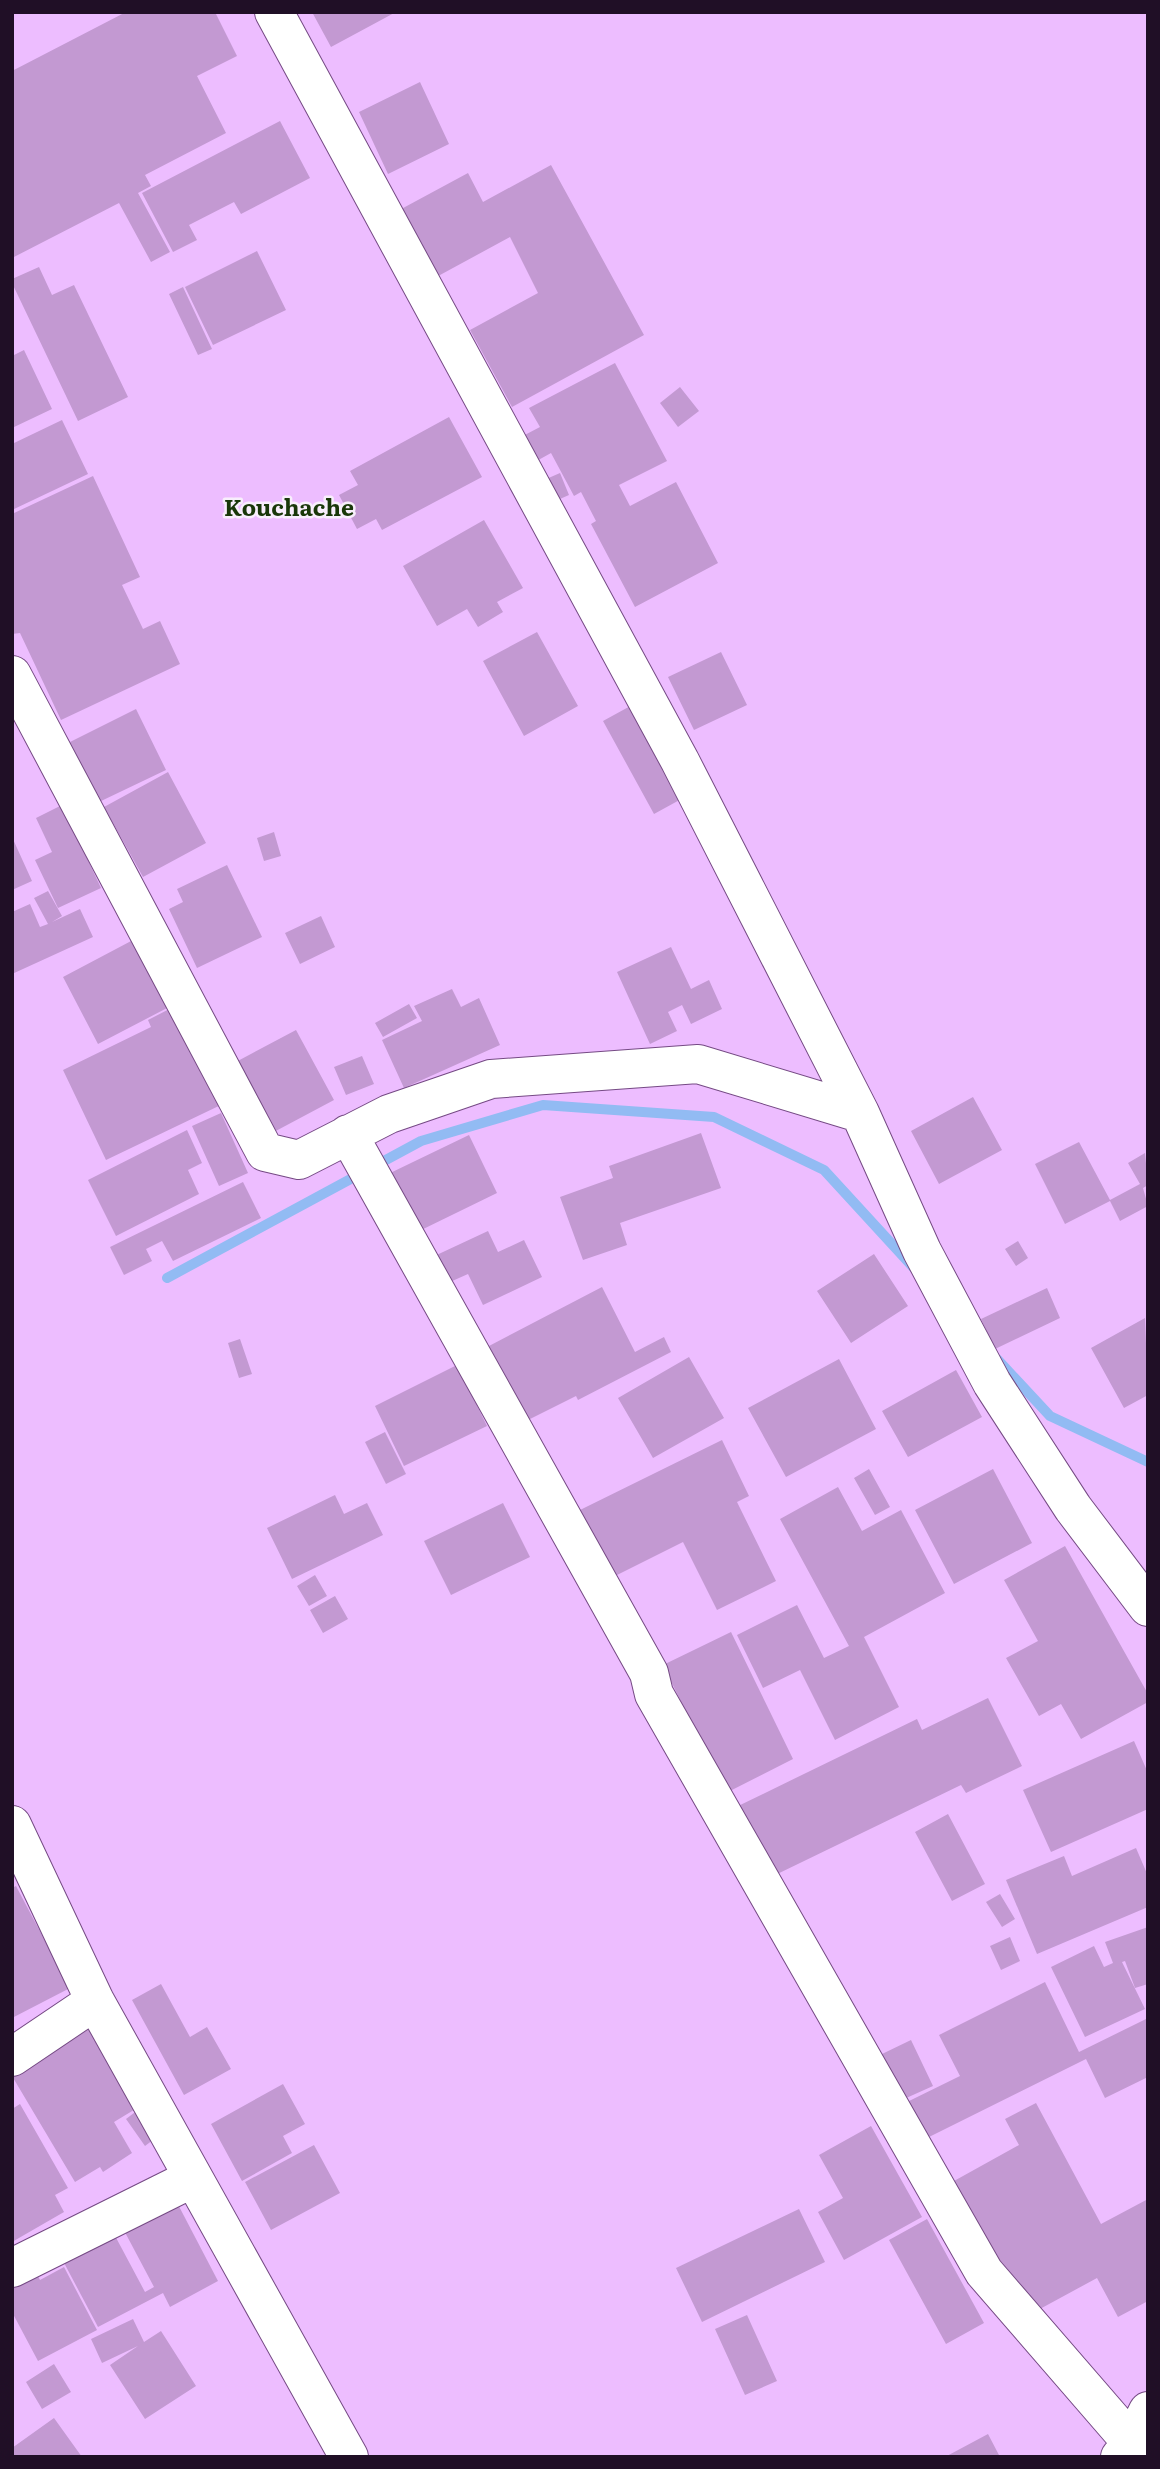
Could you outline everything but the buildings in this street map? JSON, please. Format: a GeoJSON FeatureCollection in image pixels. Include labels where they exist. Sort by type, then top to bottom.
{"type":"FeatureCollection","features":[{"type":"Feature","properties":{"kind":"street"},"geometry":{"type":"LineString","coordinates":[[274,12],[680,761],[860,1113],[922,1251],[992,1383],[1073,1508],[1148,1607]]}},
{"type":"Feature","properties":{"kind":"street"},"geometry":{"type":"LineString","coordinates":[[12,675],[265,1153],[299,1160],[389,1114],[491,1079],[698,1064],[860,1113]]}},
{"type":"Feature","properties":{"kind":"street"},"geometry":{"type":"LineString","coordinates":[[348,1134],[649,1673],[654,1694],[984,2272],[1133,2437]]}},
{"type":"Feature","properties":{"kind":"street"},"geometry":{"type":"LineString","coordinates":[[12,1825],[95,2001],[349,2457]]}},
{"type":"Feature","properties":{"kind":"street"},"geometry":{"type":"LineString","coordinates":[[12,2057],[95,2001]]}},
{"type":"Feature","properties":{"kind":"street"},"geometry":{"type":"LineString","coordinates":[[12,2268],[193,2178]]}},
{"type":"Feature","properties":{"kind":"waterway"},"geometry":{"type":"LineString","coordinates":[[167,1278],[421,1141],[543,1105],[714,1117],[824,1170],[913,1267]]}},
{"type":"Feature","properties":{"kind":"waterway"},"geometry":{"type":"LineString","coordinates":[[997,1359],[1050,1416],[1148,1462]]}},
{"type":"Feature","properties":{"kind":"district","name":"Kouchache"},"geometry":{"type":"Point","coordinates":[289,508]}}]}
